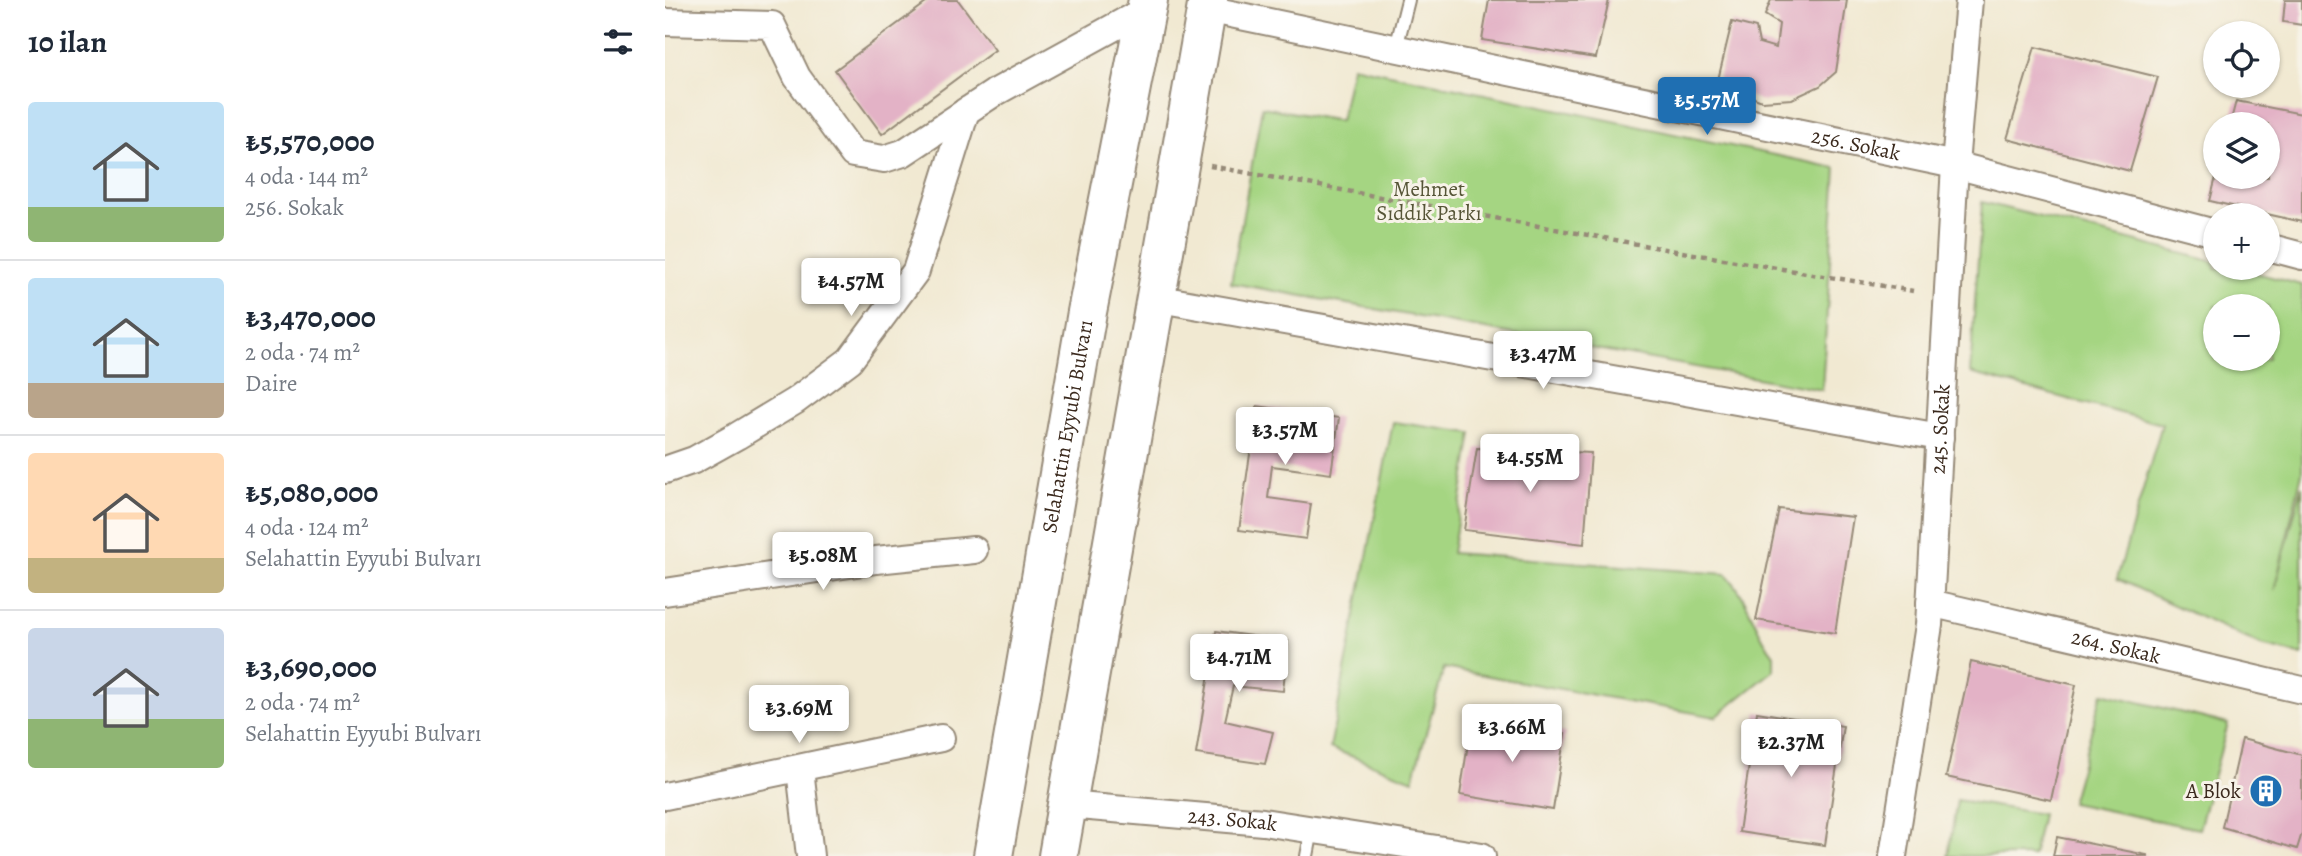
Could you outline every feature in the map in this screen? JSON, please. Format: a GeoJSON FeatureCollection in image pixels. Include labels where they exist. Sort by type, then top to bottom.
{"type":"FeatureCollection","features":[{"type":"Feature","properties":{"kind":"main road","name":"Selahattin Eyyubi Bulvarı"},"geometry":{"type":"LineString","coordinates":[[992,856],[1087,312],[1147,4]]}},
{"type":"Feature","properties":{"kind":"main road"},"geometry":{"type":"LineString","coordinates":[[1058,856],[1178,160],[1208,4]]}},
{"type":"Feature","properties":{"kind":"street","name":"245. Sokak"},"geometry":{"type":"LineString","coordinates":[[1892,856],[1930,603],[1955,165],[1969,0]]}},
{"type":"Feature","properties":{"kind":"street"},"geometry":{"type":"LineString","coordinates":[[665,22],[774,13],[797,77],[853,155],[884,159],[903,153],[966,111],[1147,4]]}},
{"type":"Feature","properties":{"kind":"street","name":"256. Sokak"},"geometry":{"type":"LineString","coordinates":[[1208,4],[1396,48],[1955,165],[2203,230]]}},
{"type":"Feature","properties":{"kind":"street"},"geometry":{"type":"LineString","coordinates":[[665,470],[694,460],[737,436],[795,401],[850,360],[916,271],[966,111]]}},
{"type":"Feature","properties":{"kind":"street"},"geometry":{"type":"LineString","coordinates":[[2280,250],[2302,256]]}},
{"type":"Feature","properties":{"kind":"street"},"geometry":{"type":"LineString","coordinates":[[1154,298],[1940,437]]}},
{"type":"Feature","properties":{"kind":"street"},"geometry":{"type":"LineString","coordinates":[[665,592],[876,560],[974,550]]}},
{"type":"Feature","properties":{"kind":"street","name":"264. Sokak"},"geometry":{"type":"LineString","coordinates":[[1930,603],[2302,690]]}},
{"type":"Feature","properties":{"kind":"street"},"geometry":{"type":"LineString","coordinates":[[665,796],[941,738]]}},
{"type":"Feature","properties":{"kind":"street"},"geometry":{"type":"LineString","coordinates":[[800,769],[810,856]]}},
{"type":"Feature","properties":{"kind":"street","name":"243. Sokak"},"geometry":{"type":"LineString","coordinates":[[1066,805],[1262,822],[1310,843],[1482,856]]}},
{"type":"Feature","properties":{"kind":"lane"},"geometry":{"type":"LineString","coordinates":[[1396,48],[1408,0]]}},
{"type":"Feature","properties":{"kind":"path"},"geometry":{"type":"LineString","coordinates":[[1178,160],[1913,291]]}},
{"type":"Feature","properties":{"kind":"green space","name":"Mehmet Sıddık Parkı"},"geometry":{"type":"Polygon","coordinates":[[[1352,66],[1836,168],[1822,390],[1231,283],[1262,107],[1340,121],[1352,66]]]}},
{"type":"Feature","properties":{"kind":"green space"},"geometry":{"type":"Polygon","coordinates":[[[1982,202],[2203,259],[2203,280],[2280,279],[2302,285],[2302,473],[2274,591],[2302,486],[2302,655],[2261,645],[2117,579],[2162,424],[1970,373],[1982,202]]]}},
{"type":"Feature","properties":{"kind":"green space"},"geometry":{"type":"Polygon","coordinates":[[[1393,422],[1472,433],[1452,553],[1726,574],[1741,594],[1774,655],[1774,670],[1716,717],[1444,668],[1413,780],[1330,748],[1393,422]]]}},
{"type":"Feature","properties":{"kind":"green space"},"geometry":{"type":"Polygon","coordinates":[[[2102,693],[2228,724],[2199,829],[2071,803],[2102,693]]]}},
{"type":"Feature","properties":{"kind":"green space"},"geometry":{"type":"Polygon","coordinates":[[[1957,800],[2042,814],[2033,856],[1948,856],[1957,800]]]}},
{"type":"Feature","properties":{"kind":"building"},"geometry":{"type":"Polygon","coordinates":[[[930,0],[958,0],[995,50],[882,134],[835,70],[930,0]]]}},
{"type":"Feature","properties":{"kind":"building"},"geometry":{"type":"Polygon","coordinates":[[[1489,0],[1609,0],[1596,58],[1482,40],[1489,0]]]}},
{"type":"Feature","properties":{"kind":"building"},"geometry":{"type":"Polygon","coordinates":[[[1771,0],[1847,0],[1836,72],[1820,86],[1792,99],[1762,101],[1717,84],[1732,22],[1756,28],[1759,43],[1776,48],[1779,24],[1765,15],[1771,0]]]}},
{"type":"Feature","properties":{"kind":"building"},"geometry":{"type":"Polygon","coordinates":[[[2285,0],[2302,0],[2302,25],[2283,22],[2285,0]]]}},
{"type":"Feature","properties":{"kind":"building"},"geometry":{"type":"Polygon","coordinates":[[[2035,47],[2158,77],[2130,171],[2007,139],[2035,47]]]}},
{"type":"Feature","properties":{"kind":"building"},"geometry":{"type":"Polygon","coordinates":[[[2236,101],[2302,114],[2302,222],[2280,217],[2280,203],[2210,201],[2213,189],[2280,189],[2280,112],[2233,112],[2236,101]]]}},
{"type":"Feature","properties":{"kind":"building"},"geometry":{"type":"Polygon","coordinates":[[[1257,406],[1339,418],[1331,474],[1272,466],[1268,498],[1311,504],[1306,539],[1239,530],[1257,406]]]}},
{"type":"Feature","properties":{"kind":"building"},"geometry":{"type":"Polygon","coordinates":[[[1477,448],[1591,453],[1584,544],[1464,530],[1477,448]]]}},
{"type":"Feature","properties":{"kind":"building"},"geometry":{"type":"Polygon","coordinates":[[[1779,509],[1853,517],[1835,633],[1756,620],[1779,509]]]}},
{"type":"Feature","properties":{"kind":"building"},"geometry":{"type":"Polygon","coordinates":[[[1216,631],[1288,641],[1283,691],[1233,686],[1225,721],[1273,732],[1265,764],[1196,754],[1216,631]]]}},
{"type":"Feature","properties":{"kind":"building"},"geometry":{"type":"Polygon","coordinates":[[[1971,662],[2076,685],[2051,800],[1946,777],[1971,662]]]}},
{"type":"Feature","properties":{"kind":"building"},"geometry":{"type":"Polygon","coordinates":[[[1757,712],[1843,726],[1825,845],[1739,832],[1757,712]]]}},
{"type":"Feature","properties":{"kind":"building"},"geometry":{"type":"Polygon","coordinates":[[[1472,718],[1565,733],[1553,810],[1460,795],[1472,718]]]}},
{"type":"Feature","properties":{"kind":"building","name":"A Blok"},"geometry":{"type":"Polygon","coordinates":[[[2242,739],[2302,755],[2302,833],[2297,849],[2222,827],[2242,739]]]}},
{"type":"Feature","properties":{"kind":"building"},"geometry":{"type":"Polygon","coordinates":[[[2057,837],[2147,855],[2147,856],[2053,856],[2057,837]]]}},
{"type":"Feature","properties":{"kind":"place","name":"A Blok"},"geometry":{"type":"Point","coordinates":[2266,791]}}]}
